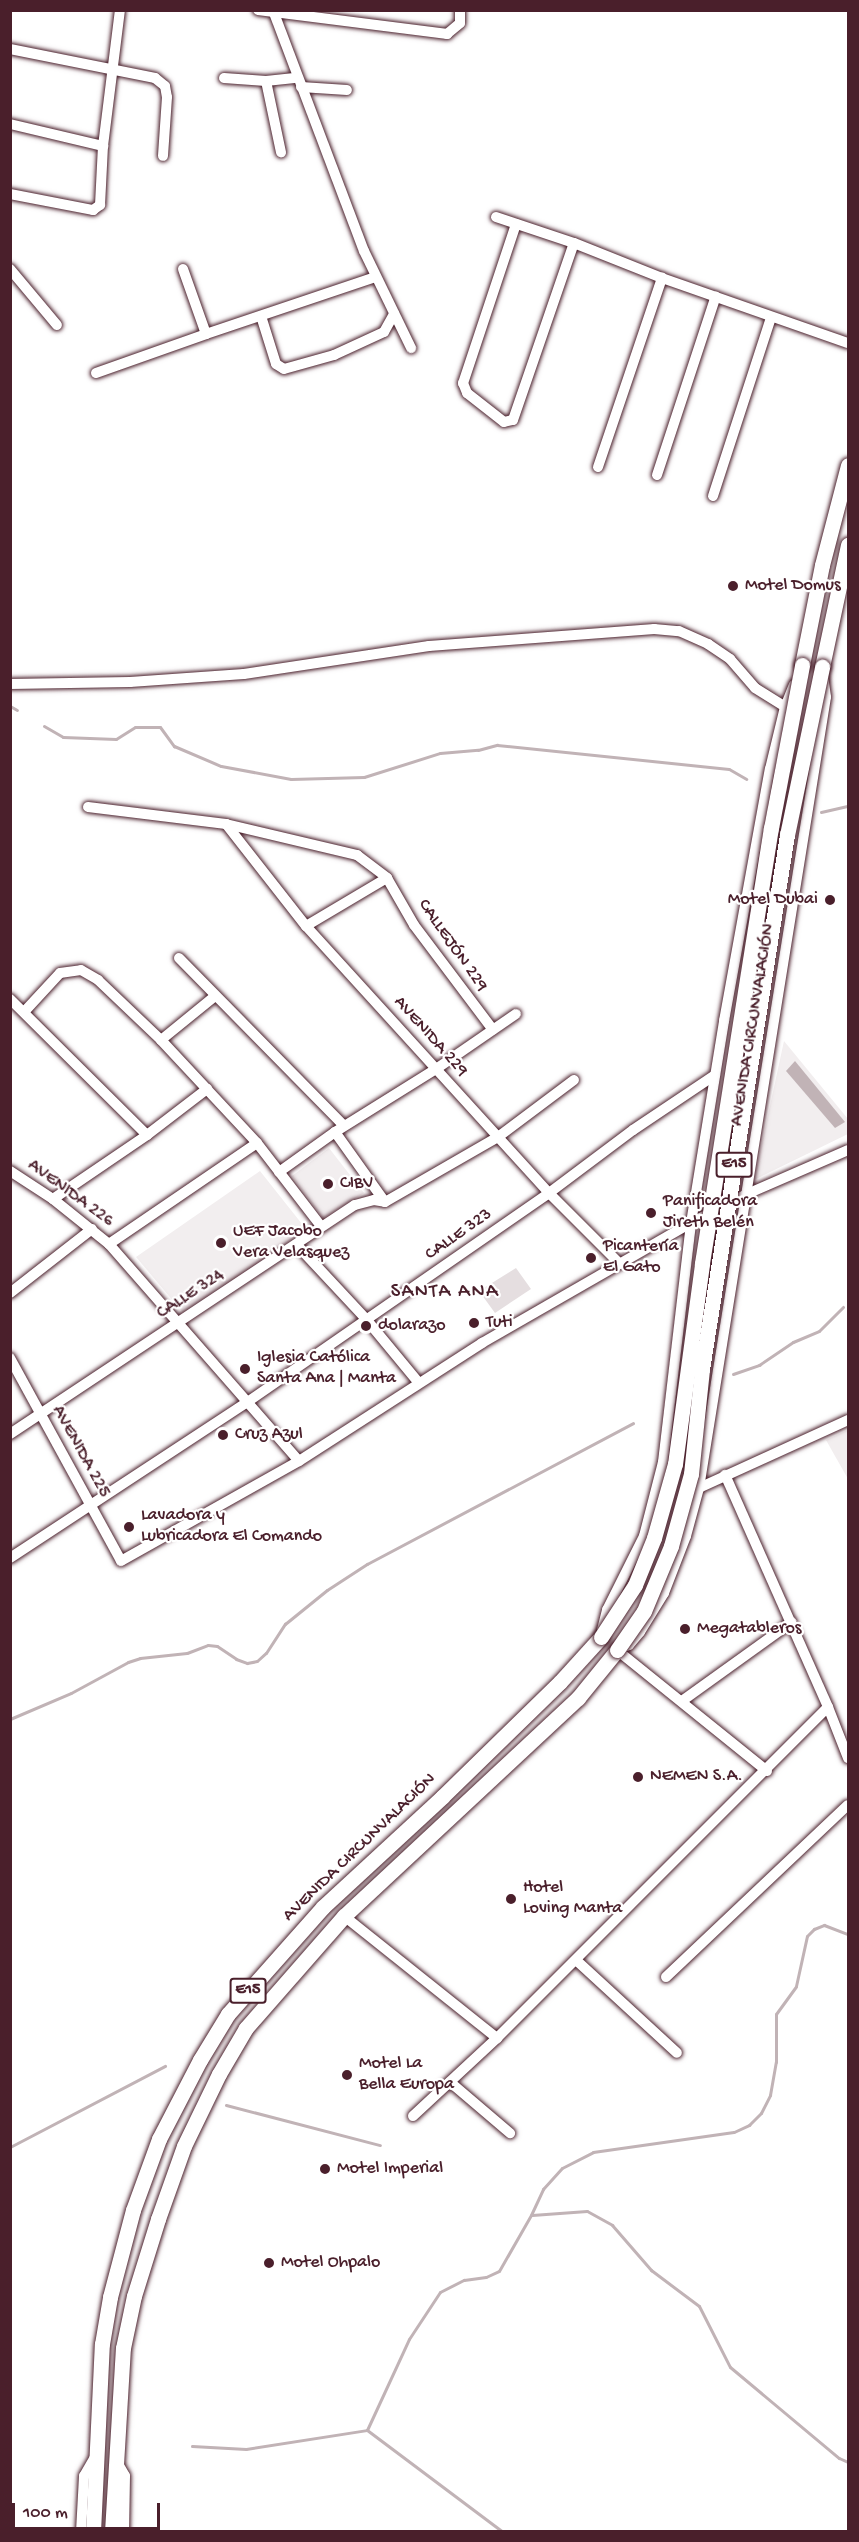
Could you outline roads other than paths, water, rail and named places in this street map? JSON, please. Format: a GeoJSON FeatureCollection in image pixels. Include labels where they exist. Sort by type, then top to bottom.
{"type":"FeatureCollection","features":[{"type":"Feature","properties":{"kind":"highway","name":"AVENIDA CIRCUNVALACIÓN"},"geometry":{"type":"LineString","coordinates":[[93,2532],[102,2344],[110,2297],[133,2210],[159,2139],[200,2060],[228,2014],[322,1907],[459,1780],[560,1682],[601,1637],[635,1585],[654,1538],[675,1464],[702,1263],[769,839],[822,565],[849,465]]}},
{"type":"Feature","properties":{"kind":"highway","name":"AVENIDA CIRCUNVALACIÓN"},"geometry":{"type":"LineString","coordinates":[[112,2532],[123,2348],[134,2296],[158,2218],[184,2146],[219,2074],[246,2028],[344,1916],[578,1698],[617,1650],[644,1611],[671,1546],[690,1474],[702,1369],[786,847],[849,545]]}},
{"type":"Feature","properties":{"kind":"highway"},"geometry":{"type":"LineString","coordinates":[[349,1881],[365,1897]]}},
{"type":"Feature","properties":{"kind":"street"},"geometry":{"type":"LineString","coordinates":[[10,194],[97,208],[100,206],[104,146],[120,10]]}},
{"type":"Feature","properties":{"kind":"street"},"geometry":{"type":"LineString","coordinates":[[258,10],[304,14],[447,34],[460,23],[460,10]]}},
{"type":"Feature","properties":{"kind":"street"},"geometry":{"type":"LineString","coordinates":[[274,13],[375,277],[411,348]]}},
{"type":"Feature","properties":{"kind":"street"},"geometry":{"type":"LineString","coordinates":[[10,49],[155,78],[165,86],[167,97],[163,156]]}},
{"type":"Feature","properties":{"kind":"street"},"geometry":{"type":"LineString","coordinates":[[224,78],[299,83],[347,90]]}},
{"type":"Feature","properties":{"kind":"street"},"geometry":{"type":"LineString","coordinates":[[266,81],[281,152]]}},
{"type":"Feature","properties":{"kind":"street"},"geometry":{"type":"LineString","coordinates":[[10,124],[104,146]]}},
{"type":"Feature","properties":{"kind":"street"},"geometry":{"type":"LineString","coordinates":[[496,218],[574,243],[662,278],[849,343]]}},
{"type":"Feature","properties":{"kind":"street"},"geometry":{"type":"LineString","coordinates":[[516,224],[464,383],[467,393],[504,422],[513,420],[574,243]]}},
{"type":"Feature","properties":{"kind":"street"},"geometry":{"type":"LineString","coordinates":[[10,269],[57,325]]}},
{"type":"Feature","properties":{"kind":"street"},"geometry":{"type":"LineString","coordinates":[[183,269],[206,334]]}},
{"type":"Feature","properties":{"kind":"street"},"geometry":{"type":"LineString","coordinates":[[96,373],[375,277]]}},
{"type":"Feature","properties":{"kind":"street"},"geometry":{"type":"LineString","coordinates":[[598,467],[662,278]]}},
{"type":"Feature","properties":{"kind":"street"},"geometry":{"type":"LineString","coordinates":[[657,475],[716,296]]}},
{"type":"Feature","properties":{"kind":"street"},"geometry":{"type":"LineString","coordinates":[[261,316],[276,364],[284,369],[334,355],[384,332],[394,314]]}},
{"type":"Feature","properties":{"kind":"street"},"geometry":{"type":"LineString","coordinates":[[713,496],[771,317]]}},
{"type":"Feature","properties":{"kind":"street"},"geometry":{"type":"LineString","coordinates":[[10,684],[130,682],[244,674],[429,646],[654,629],[679,632],[708,644],[730,659],[755,688],[785,707]]}},
{"type":"Feature","properties":{"kind":"street","name":"AVENIDA CIRCUNVALACIÓN"},"geometry":{"type":"LineString","coordinates":[[601,1637],[607,1610],[644,1536],[663,1462],[691,1223],[745,897],[770,769],[785,707],[802,665]]}},
{"type":"Feature","properties":{"kind":"street","name":"AVENIDA CIRCUNVALACIÓN"},"geometry":{"type":"LineString","coordinates":[[617,1650],[629,1644],[640,1632],[664,1593],[686,1536],[699,1488],[826,697],[822,668]]}},
{"type":"Feature","properties":{"kind":"street"},"geometry":{"type":"LineString","coordinates":[[88,807],[226,824],[357,855],[387,878],[306,926]]}},
{"type":"Feature","properties":{"kind":"street","name":"AVENIDA 229"},"geometry":{"type":"LineString","coordinates":[[226,824],[306,926],[549,1193],[620,1264]]}},
{"type":"Feature","properties":{"kind":"street","name":"CALLEJÓN 229"},"geometry":{"type":"LineString","coordinates":[[387,878],[414,925],[493,1030]]}},
{"type":"Feature","properties":{"kind":"street"},"geometry":{"type":"LineString","coordinates":[[179,958],[340,1129],[385,1202]]}},
{"type":"Feature","properties":{"kind":"street"},"geometry":{"type":"LineString","coordinates":[[24,1012],[60,973],[81,970],[98,980],[160,1040],[257,1143],[321,1226]]}},
{"type":"Feature","properties":{"kind":"street"},"geometry":{"type":"LineString","coordinates":[[160,1040],[215,996]]}},
{"type":"Feature","properties":{"kind":"street"},"geometry":{"type":"LineString","coordinates":[[10,999],[147,1135]]}},
{"type":"Feature","properties":{"kind":"street"},"geometry":{"type":"LineString","coordinates":[[279,1172],[340,1129],[436,1069],[516,1014]]}},
{"type":"Feature","properties":{"kind":"street","name":"CALLE 323"},"geometry":{"type":"LineString","coordinates":[[10,1558],[246,1403],[549,1193],[633,1130],[715,1075]]}},
{"type":"Feature","properties":{"kind":"street","name":"CALLE 324"},"geometry":{"type":"LineString","coordinates":[[10,1434],[297,1245],[321,1226],[365,1201],[385,1202],[498,1137],[574,1080]]}},
{"type":"Feature","properties":{"kind":"street"},"geometry":{"type":"LineString","coordinates":[[53,1199],[147,1135],[207,1089]]}},
{"type":"Feature","properties":{"kind":"street"},"geometry":{"type":"LineString","coordinates":[[109,1244],[257,1143]]}},
{"type":"Feature","properties":{"kind":"street"},"geometry":{"type":"LineString","coordinates":[[299,1461],[482,1343],[691,1223],[747,1194],[849,1150]]}},
{"type":"Feature","properties":{"kind":"street","name":"AVENIDA 226"},"geometry":{"type":"LineString","coordinates":[[10,1171],[53,1199],[109,1244],[180,1322],[246,1403],[299,1461]]}},
{"type":"Feature","properties":{"kind":"street"},"geometry":{"type":"LineString","coordinates":[[10,1293],[92,1229]]}},
{"type":"Feature","properties":{"kind":"street"},"geometry":{"type":"LineString","coordinates":[[297,1245],[366,1319],[419,1383]]}},
{"type":"Feature","properties":{"kind":"street","name":"AVENIDA 225"},"geometry":{"type":"LineString","coordinates":[[10,1358],[14,1372],[41,1414],[121,1562],[299,1461]]}},
{"type":"Feature","properties":{"kind":"street"},"geometry":{"type":"LineString","coordinates":[[699,1488],[849,1420]]}},
{"type":"Feature","properties":{"kind":"street"},"geometry":{"type":"LineString","coordinates":[[725,1475],[792,1622],[849,1758]]}},
{"type":"Feature","properties":{"kind":"street"},"geometry":{"type":"LineString","coordinates":[[682,1701],[792,1622]]}},
{"type":"Feature","properties":{"kind":"street"},"geometry":{"type":"LineString","coordinates":[[617,1650],[767,1771]]}},
{"type":"Feature","properties":{"kind":"street"},"geometry":{"type":"LineString","coordinates":[[413,2116],[497,2038],[767,1771],[828,1707]]}},
{"type":"Feature","properties":{"kind":"street"},"geometry":{"type":"LineString","coordinates":[[666,1977],[849,1805]]}},
{"type":"Feature","properties":{"kind":"street"},"geometry":{"type":"LineString","coordinates":[[344,1916],[497,2038]]}},
{"type":"Feature","properties":{"kind":"street"},"geometry":{"type":"LineString","coordinates":[[576,1960],[677,2053]]}},
{"type":"Feature","properties":{"kind":"street"},"geometry":{"type":"LineString","coordinates":[[450,2082],[510,2133]]}},
{"type":"Feature","properties":{"kind":"street","name":"AVENIDA CIRCUNVALACIÓN"},"geometry":{"type":"LineString","coordinates":[[81,2532],[84,2476],[95,2457]]}},
{"type":"Feature","properties":{"kind":"street","name":"AVENIDA CIRCUNVALACIÓN"},"geometry":{"type":"LineString","coordinates":[[115,2458],[124,2476],[124,2532]]}},
{"type":"Feature","properties":{"kind":"waterway"},"geometry":{"type":"LineString","coordinates":[[10,706],[17,710]]}},
{"type":"Feature","properties":{"kind":"waterway"},"geometry":{"type":"LineString","coordinates":[[44,726],[63,737],[116,739],[135,727],[160,727],[174,746],[221,766],[291,779],[364,777],[440,753],[478,750],[497,745],[729,769],[746,779]]}},
{"type":"Feature","properties":{"kind":"waterway"},"geometry":{"type":"LineString","coordinates":[[821,812],[848,806]]}},
{"type":"Feature","properties":{"kind":"waterway"},"geometry":{"type":"LineString","coordinates":[[733,1374],[759,1365],[793,1342],[819,1331],[843,1307]]}},
{"type":"Feature","properties":{"kind":"waterway"},"geometry":{"type":"LineString","coordinates":[[10,1719],[71,1693],[128,1662],[140,1658],[187,1653],[208,1645],[217,1646],[236,1659],[247,1663],[257,1661],[266,1653],[285,1624],[327,1590],[367,1564],[633,1423]]}},
{"type":"Feature","properties":{"kind":"waterway"},"geometry":{"type":"LineString","coordinates":[[367,2430],[409,2339],[440,2292],[464,2280],[486,2277],[499,2271],[543,2189],[562,2168],[593,2152],[734,2132],[749,2125],[761,2113],[770,2095],[776,2062],[776,2014],[796,1986],[807,1936],[814,1929],[824,1925],[848,1934]]}},
{"type":"Feature","properties":{"kind":"waterway"},"geometry":{"type":"LineString","coordinates":[[10,2147],[165,2066]]}},
{"type":"Feature","properties":{"kind":"waterway"},"geometry":{"type":"LineString","coordinates":[[226,2105],[380,2145]]}},
{"type":"Feature","properties":{"kind":"waterway"},"geometry":{"type":"LineString","coordinates":[[532,2215],[587,2211],[612,2225],[651,2270],[699,2306],[730,2367],[839,2458],[848,2462]]}},
{"type":"Feature","properties":{"kind":"waterway"},"geometry":{"type":"LineString","coordinates":[[192,2446],[246,2449],[367,2430],[503,2532]]}},
{"type":"Feature","properties":{"kind":"place","name":"Motel Domus"},"geometry":{"type":"Point","coordinates":[733,586]}},
{"type":"Feature","properties":{"kind":"place","name":"Motel Dubai"},"geometry":{"type":"Point","coordinates":[830,900]}},
{"type":"Feature","properties":{"kind":"place","name":"CIBV"},"geometry":{"type":"Point","coordinates":[328,1184]}},
{"type":"Feature","properties":{"kind":"place","name":"Panificadora Jireth Belén"},"geometry":{"type":"Point","coordinates":[651,1213]}},
{"type":"Feature","properties":{"kind":"place","name":"UEF Jacobo Vera Velasquez"},"geometry":{"type":"Point","coordinates":[221,1243]}},
{"type":"Feature","properties":{"kind":"place","name":"Picantería El Gato"},"geometry":{"type":"Point","coordinates":[591,1258]}},
{"type":"Feature","properties":{"kind":"place","name":"Tuti"},"geometry":{"type":"Point","coordinates":[474,1323]}},
{"type":"Feature","properties":{"kind":"place","name":"dolarazo"},"geometry":{"type":"Point","coordinates":[366,1326]}},
{"type":"Feature","properties":{"kind":"place","name":"Iglesia Católica Santa Ana | Manta"},"geometry":{"type":"Point","coordinates":[245,1369]}},
{"type":"Feature","properties":{"kind":"place","name":"Cruz Azul"},"geometry":{"type":"Point","coordinates":[223,1435]}},
{"type":"Feature","properties":{"kind":"place","name":"Lavadora y Lubricadora El Comando"},"geometry":{"type":"Point","coordinates":[129,1527]}},
{"type":"Feature","properties":{"kind":"place","name":"Megatableros"},"geometry":{"type":"Point","coordinates":[685,1629]}},
{"type":"Feature","properties":{"kind":"place","name":"NEMEN S.A."},"geometry":{"type":"Point","coordinates":[638,1777]}},
{"type":"Feature","properties":{"kind":"place","name":"Hotel Loving Manta"},"geometry":{"type":"Point","coordinates":[511,1899]}},
{"type":"Feature","properties":{"kind":"place","name":"Motel La Bella Europa"},"geometry":{"type":"Point","coordinates":[347,2075]}},
{"type":"Feature","properties":{"kind":"place","name":"Motel Imperial"},"geometry":{"type":"Point","coordinates":[325,2169]}},
{"type":"Feature","properties":{"kind":"place","name":"Motel Ohpalo"},"geometry":{"type":"Point","coordinates":[269,2263]}},
{"type":"Feature","properties":{"kind":"district","name":"SANTA ANA"},"geometry":{"type":"Point","coordinates":[445,1292]}}]}
